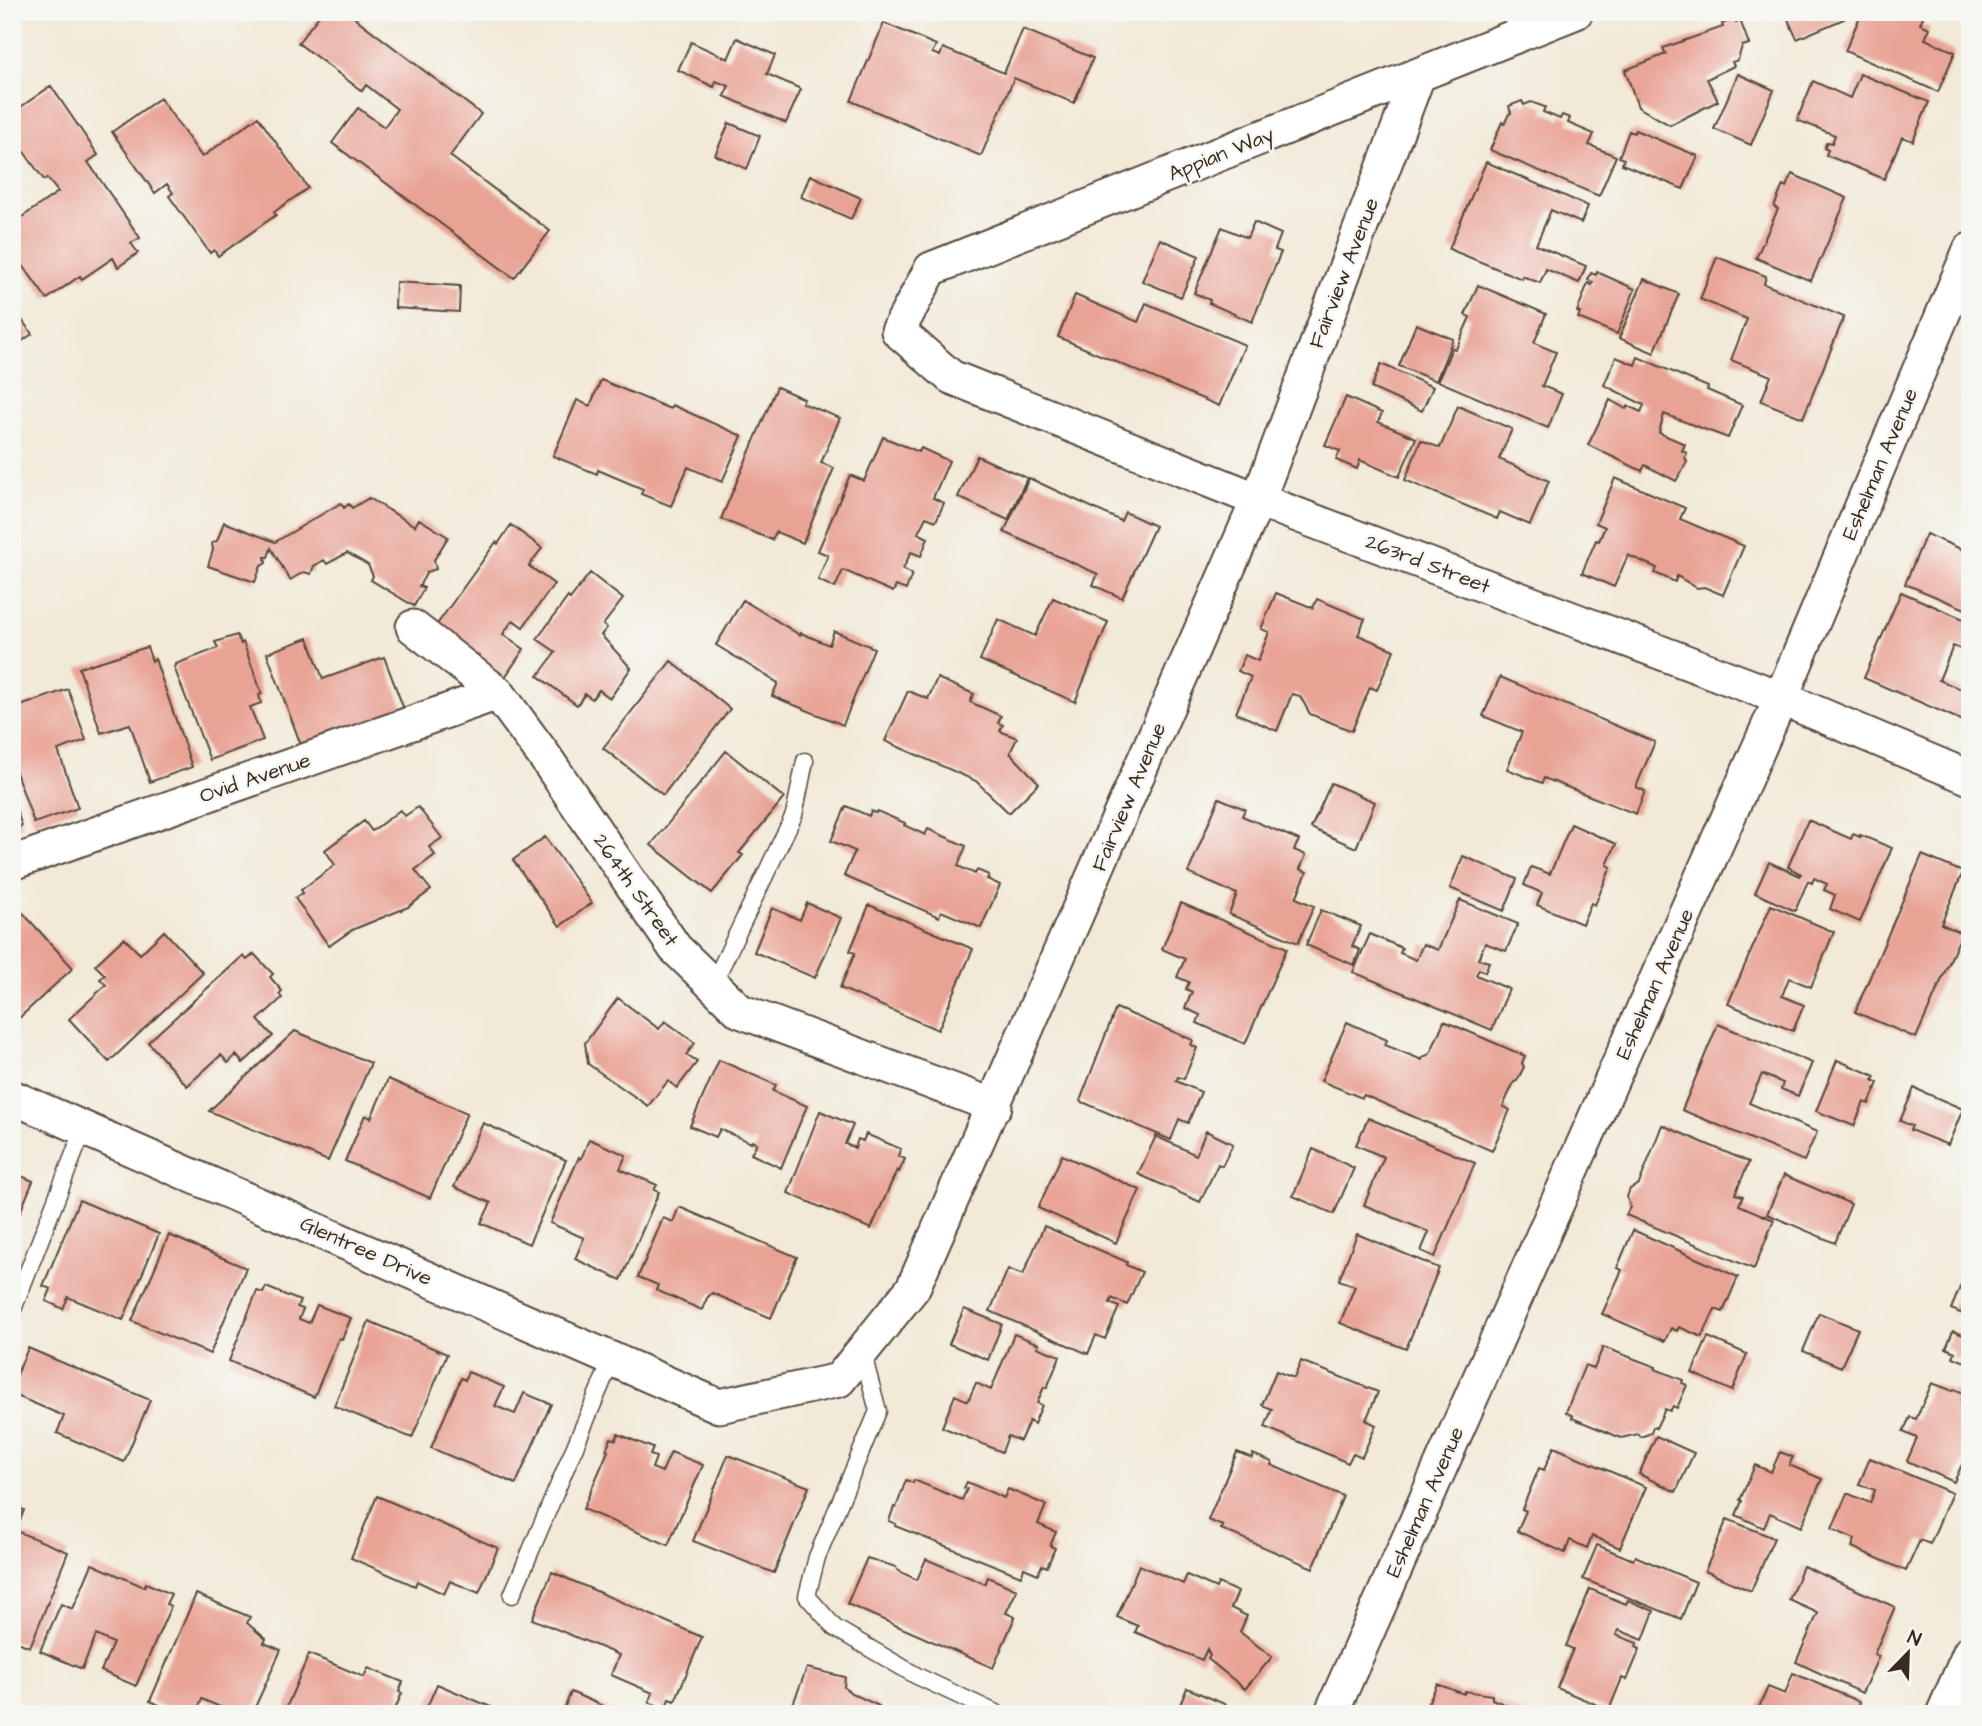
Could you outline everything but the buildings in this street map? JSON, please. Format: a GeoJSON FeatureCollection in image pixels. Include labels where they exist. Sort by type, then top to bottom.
{"type":"FeatureCollection","features":[{"type":"Feature","properties":{"kind":"street","name":"Appian Way"},"geometry":{"type":"LineString","coordinates":[[898,331],[931,269],[1576,12]]}},
{"type":"Feature","properties":{"kind":"street","name":"Fairview Avenue"},"geometry":{"type":"LineString","coordinates":[[719,1406],[839,1380],[913,1288],[995,1106],[1258,500],[1418,76]]}},
{"type":"Feature","properties":{"kind":"street","name":"Eshelman Avenue"},"geometry":{"type":"LineString","coordinates":[[1331,1714],[1782,698],[1970,250]]}},
{"type":"Feature","properties":{"kind":"street","name":"263rd Street"},"geometry":{"type":"LineString","coordinates":[[898,331],[951,377],[1258,500],[1782,698],[1970,778]]}},
{"type":"Feature","properties":{"kind":"street","name":"264th Street"},"geometry":{"type":"LineString","coordinates":[[413,627],[498,693],[545,757],[674,947],[740,1011],[995,1106]]}},
{"type":"Feature","properties":{"kind":"street","name":"Ovid Avenue"},"geometry":{"type":"LineString","coordinates":[[12,863],[498,693]]}},
{"type":"Feature","properties":{"kind":"street","name":"Glentree Drive"},"geometry":{"type":"LineString","coordinates":[[12,1097],[719,1406]]}},
{"type":"Feature","properties":{"kind":"street"},"geometry":{"type":"LineString","coordinates":[[1944,1714],[1970,1652]]}},
{"type":"Feature","properties":{"kind":"lane"},"geometry":{"type":"LineString","coordinates":[[713,984],[794,815],[805,761]]}},
{"type":"Feature","properties":{"kind":"lane"},"geometry":{"type":"LineString","coordinates":[[12,1312],[84,1128]]}},
{"type":"Feature","properties":{"kind":"lane"},"geometry":{"type":"LineString","coordinates":[[862,1351],[877,1411],[817,1557],[807,1596],[835,1628],[917,1676],[998,1714]]}},
{"type":"Feature","properties":{"kind":"lane"},"geometry":{"type":"LineString","coordinates":[[512,1595],[612,1359]]}}]}
